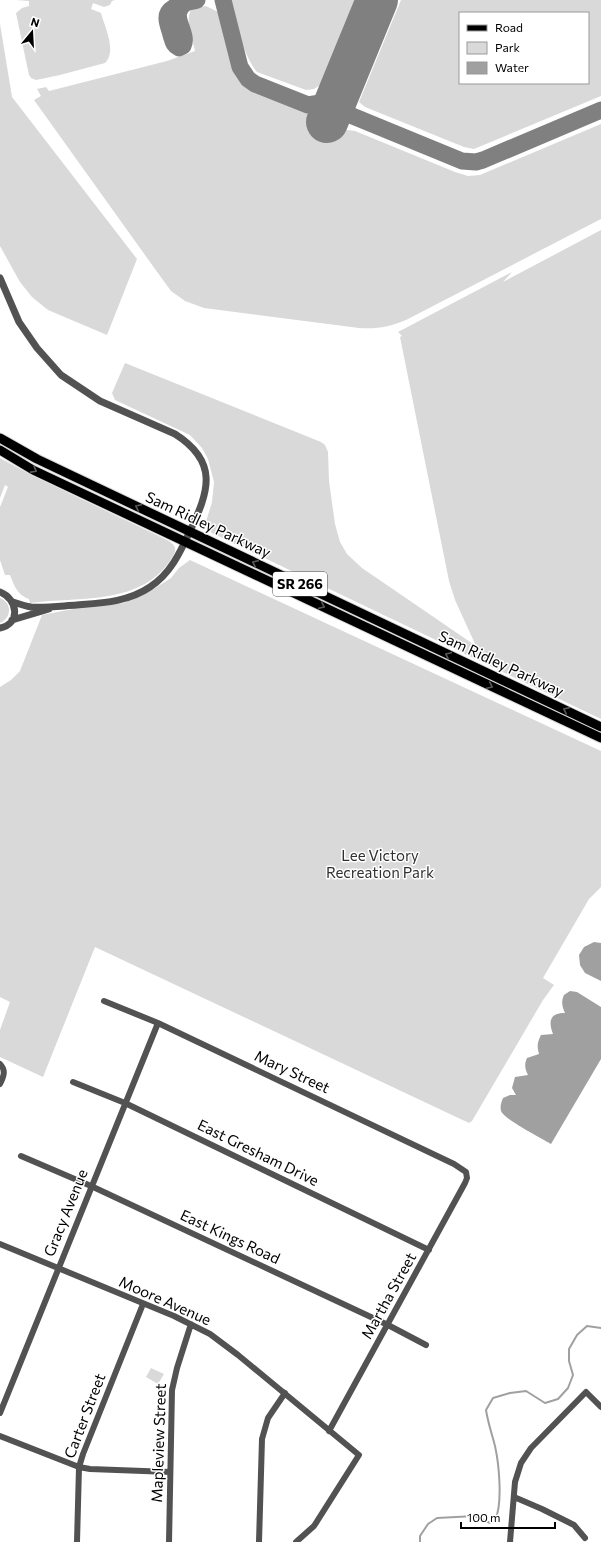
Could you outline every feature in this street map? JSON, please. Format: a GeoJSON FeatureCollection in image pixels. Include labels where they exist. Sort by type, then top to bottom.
{"type":"FeatureCollection","features":[{"type":"Feature","properties":{"kind":"main road","name":"Sam Ridley Parkway"},"geometry":{"type":"LineString","coordinates":[[0,438],[36,459],[601,727]]}},
{"type":"Feature","properties":{"kind":"main road","name":"Sam Ridley Parkway"},"geometry":{"type":"LineString","coordinates":[[0,450],[33,470],[601,738]]}},
{"type":"Feature","properties":{"kind":"street"},"geometry":{"type":"LineString","coordinates":[[0,278],[19,322],[37,348],[62,375],[100,401],[175,434],[193,448],[200,458],[205,469],[206,482],[203,502],[177,559],[160,579],[149,588],[120,600],[103,603],[56,607],[29,606],[13,602]]}},
{"type":"Feature","properties":{"kind":"street"},"geometry":{"type":"LineString","coordinates":[[0,592],[10,597],[13,602],[15,614],[8,625],[0,628]]}},
{"type":"Feature","properties":{"kind":"street"},"geometry":{"type":"LineString","coordinates":[[12,620],[56,607]]}},
{"type":"Feature","properties":{"kind":"street","name":"Mary Street"},"geometry":{"type":"LineString","coordinates":[[104,1000],[158,1023],[454,1164],[466,1172]]}},
{"type":"Feature","properties":{"kind":"street","name":"Gracy Avenue"},"geometry":{"type":"LineString","coordinates":[[0,1413],[158,1023]]}},
{"type":"Feature","properties":{"kind":"street"},"geometry":{"type":"LineString","coordinates":[[0,1064],[4,1068],[4,1073],[0,1084]]}},
{"type":"Feature","properties":{"kind":"street","name":"East Gresham Drive"},"geometry":{"type":"LineString","coordinates":[[73,1082],[125,1103],[429,1250]]}},
{"type":"Feature","properties":{"kind":"street","name":"East Kings Road"},"geometry":{"type":"LineString","coordinates":[[21,1156],[91,1186],[388,1325],[426,1346]]}},
{"type":"Feature","properties":{"kind":"street","name":"Martha Street"},"geometry":{"type":"LineString","coordinates":[[330,1430],[466,1183],[466,1172]]}},
{"type":"Feature","properties":{"kind":"street","name":"Moore Avenue"},"geometry":{"type":"LineString","coordinates":[[0,1244],[191,1324],[222,1342],[359,1454],[314,1526],[296,1542]]}},
{"type":"Feature","properties":{"kind":"street","name":"Carter Street"},"geometry":{"type":"LineString","coordinates":[[77,1542],[79,1467],[143,1304]]}},
{"type":"Feature","properties":{"kind":"street","name":"Mapleview Street"},"geometry":{"type":"LineString","coordinates":[[169,1542],[172,1390],[176,1368],[191,1324]]}},
{"type":"Feature","properties":{"kind":"street"},"geometry":{"type":"LineString","coordinates":[[510,1542],[517,1473],[526,1454],[586,1392],[601,1407]]}},
{"type":"Feature","properties":{"kind":"street"},"geometry":{"type":"LineString","coordinates":[[260,1542],[262,1439],[268,1418],[285,1393]]}},
{"type":"Feature","properties":{"kind":"street"},"geometry":{"type":"LineString","coordinates":[[0,1436],[79,1467],[90,1469],[170,1472]]}},
{"type":"Feature","properties":{"kind":"street"},"geometry":{"type":"LineString","coordinates":[[514,1497],[574,1525],[584,1538]]}},
{"type":"Feature","properties":{"kind":"green space"},"geometry":{"type":"Polygon","coordinates":[[[16,0],[115,0],[112,1],[110,5],[104,7],[93,3],[91,9],[101,13],[109,39],[110,52],[105,63],[36,80],[31,78],[29,75],[16,13],[22,8],[29,6],[29,1],[16,0]]]}},
{"type":"Feature","properties":{"kind":"green space"},"geometry":{"type":"Polygon","coordinates":[[[230,0],[355,0],[340,36],[339,42],[341,44],[325,82],[314,89],[306,90],[257,72],[244,48],[230,0]]]}},
{"type":"Feature","properties":{"kind":"green space"},"geometry":{"type":"Polygon","coordinates":[[[401,0],[601,0],[601,96],[474,149],[464,147],[365,107],[359,102],[401,0]]]}},
{"type":"Feature","properties":{"kind":"green space"},"geometry":{"type":"Polygon","coordinates":[[[206,6],[218,12],[235,75],[244,86],[252,91],[347,130],[355,131],[468,176],[480,175],[601,124],[601,219],[406,320],[383,327],[359,328],[204,308],[185,301],[171,291],[34,100],[41,96],[37,89],[46,87],[49,91],[167,61],[195,51],[189,25],[189,15],[191,9],[206,6]]]}},
{"type":"Feature","properties":{"kind":"green space"},"geometry":{"type":"Polygon","coordinates":[[[0,24],[12,97],[137,259],[107,335],[48,310],[32,297],[20,282],[0,246],[0,24]]]}},
{"type":"Feature","properties":{"kind":"green space"},"geometry":{"type":"Polygon","coordinates":[[[601,230],[601,719],[212,533],[205,525],[212,502],[214,482],[208,459],[202,448],[190,435],[115,400],[112,393],[125,363],[321,442],[325,445],[328,452],[329,481],[335,524],[340,542],[347,554],[362,568],[476,646],[455,600],[449,581],[400,337],[402,336],[398,332],[512,272],[503,282],[601,230]]]}},
{"type":"Feature","properties":{"kind":"green space"},"geometry":{"type":"Polygon","coordinates":[[[0,458],[31,475],[167,540],[172,543],[175,548],[173,556],[160,572],[145,584],[127,591],[109,596],[30,603],[29,599],[16,589],[10,575],[5,575],[0,560],[0,507],[8,487],[5,485],[0,498],[0,458]]]}},
{"type":"Feature","properties":{"kind":"green space","name":"Lee Victory Recreation Park"},"geometry":{"type":"Polygon","coordinates":[[[190,560],[601,751],[601,887],[589,899],[543,978],[554,985],[543,1000],[472,1121],[469,1123],[95,947],[43,1077],[0,1057],[0,1030],[10,1002],[0,997],[0,687],[11,680],[20,671],[42,615],[83,607],[124,603],[152,590],[171,578],[179,568],[190,560]]]}},
{"type":"Feature","properties":{"kind":"green space"},"geometry":{"type":"Polygon","coordinates":[[[0,598],[7,603],[9,610],[7,617],[0,623],[0,598]]]}},
{"type":"Feature","properties":{"kind":"green space"},"geometry":{"type":"Polygon","coordinates":[[[151,1368],[164,1374],[158,1384],[146,1377],[151,1368]]]}},
{"type":"Feature","properties":{"kind":"water"},"geometry":{"type":"Polygon","coordinates":[[[594,942],[601,943],[601,981],[585,973],[580,965],[579,955],[584,947],[594,942]]]}},
{"type":"Feature","properties":{"kind":"water"},"geometry":{"type":"Polygon","coordinates":[[[570,991],[577,992],[601,1007],[601,1059],[551,1144],[509,1119],[501,1111],[501,1103],[503,1098],[510,1095],[516,1095],[512,1088],[515,1077],[528,1075],[525,1067],[527,1058],[539,1054],[538,1044],[541,1035],[553,1034],[551,1022],[553,1016],[560,1013],[565,1013],[562,1000],[564,995],[570,991]]]}},
{"type":"Feature","properties":{"kind":"waterway"},"geometry":{"type":"LineString","coordinates":[[420,1542],[420,1536],[428,1524],[437,1518],[475,1516],[490,1523],[495,1520],[500,1494],[499,1473],[495,1446],[486,1410],[493,1398],[510,1393],[526,1391],[545,1403],[558,1399],[568,1388],[573,1375],[569,1361],[569,1349],[577,1335],[587,1326],[601,1328]]}},
{"type":"Feature","properties":{"kind":"taxiway"},"geometry":{"type":"LineString","coordinates":[[186,3],[181,7],[178,13],[184,35],[183,46],[179,48],[173,41],[167,23],[168,14],[178,5],[197,0]]}},
{"type":"Feature","properties":{"kind":"taxiway"},"geometry":{"type":"LineString","coordinates":[[223,0],[240,67],[248,79],[255,84],[308,105],[320,103],[462,161],[476,162],[483,160],[601,110]]}},
{"type":"Feature","properties":{"kind":"runway"},"geometry":{"type":"LineString","coordinates":[[327,122],[377,0]]}}]}
